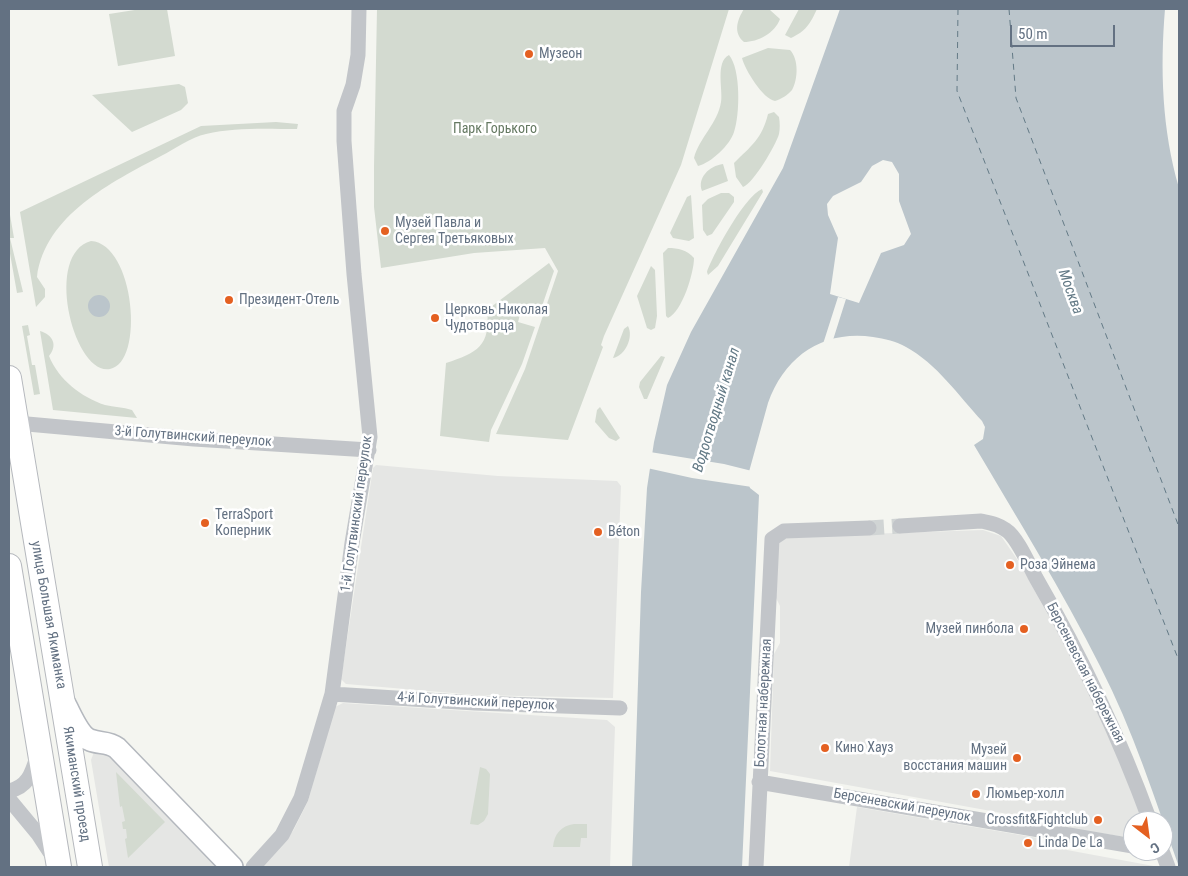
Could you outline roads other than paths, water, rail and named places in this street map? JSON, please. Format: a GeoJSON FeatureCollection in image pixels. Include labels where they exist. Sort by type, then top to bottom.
{"type":"FeatureCollection","features":[{"type":"Feature","properties":{"kind":"main road","name":"улица Большая Якиманка"},"geometry":{"type":"LineString","coordinates":[[9,378],[62,700]]}},
{"type":"Feature","properties":{"kind":"main road"},"geometry":{"type":"LineString","coordinates":[[9,566],[38,750],[59,867]]}},
{"type":"Feature","properties":{"kind":"main road","name":"Якиманский проезд"},"geometry":{"type":"LineString","coordinates":[[62,700],[90,867]]}},
{"type":"Feature","properties":{"kind":"street","name":"1-й Голутвинский переулок"},"geometry":{"type":"LineString","coordinates":[[253,867],[282,835],[301,798],[332,694],[352,543],[362,478],[369,450],[370,437],[344,151],[344,110],[353,85],[358,55],[359,9]]}},
{"type":"Feature","properties":{"kind":"street","name":"3-й Голутвинский переулок"},"geometry":{"type":"LineString","coordinates":[[16,423],[369,450]]}},
{"type":"Feature","properties":{"kind":"street","name":"Берсеневская набережная"},"geometry":{"type":"LineString","coordinates":[[900,526],[981,521],[1007,530],[1046,595],[1102,702],[1129,763],[1146,811]]}},
{"type":"Feature","properties":{"kind":"street","name":"Болотная набережная"},"geometry":{"type":"LineString","coordinates":[[756,867],[772,538],[784,531],[869,528]]}},
{"type":"Feature","properties":{"kind":"street"},"geometry":{"type":"LineString","coordinates":[[9,643],[26,669]]}},
{"type":"Feature","properties":{"kind":"street","name":"4-й Голутвинский переулок"},"geometry":{"type":"LineString","coordinates":[[332,694],[476,704],[620,708]]}},
{"type":"Feature","properties":{"kind":"street","name":"улица Большая Якиманка"},"geometry":{"type":"LineString","coordinates":[[62,700],[84,736],[93,741],[108,742],[117,748],[232,867]]}},
{"type":"Feature","properties":{"kind":"street"},"geometry":{"type":"LineString","coordinates":[[9,790],[21,786],[31,776],[38,750]]}},
{"type":"Feature","properties":{"kind":"street","name":"Берсеневский переулок"},"geometry":{"type":"LineString","coordinates":[[759,782],[1123,844]]}},
{"type":"Feature","properties":{"kind":"street"},"geometry":{"type":"LineString","coordinates":[[9,799],[38,834],[59,867]]}},
{"type":"Feature","properties":{"kind":"water"},"geometry":{"type":"Polygon","coordinates":[[[840,9],[1165,9],[1163,32],[1164,99],[1169,144],[1179,188],[1179,867],[1173,850],[1173,811],[1159,811],[1143,765],[1112,690],[1055,582],[974,445],[983,439],[985,427],[982,421],[947,381],[917,354],[890,340],[855,336],[822,342],[808,350],[785,372],[775,386],[768,403],[747,479],[750,488],[759,495],[742,867],[632,867],[641,592],[647,488],[654,442],[667,385],[691,332],[783,168],[840,9]],[[883,160],[872,166],[861,182],[833,196],[827,204],[828,215],[838,238],[830,294],[859,303],[881,253],[904,245],[911,234],[899,201],[899,174],[892,162],[883,160]]]}},
{"type":"Feature","properties":{"kind":"water"},"geometry":{"type":"Polygon","coordinates":[[[99,295],[109,302],[110,306],[103,316],[99,317],[89,310],[88,306],[95,296],[99,295]]]}},
{"type":"Feature","properties":{"kind":"tunnel"},"geometry":{"type":"LineString","coordinates":[[869,528],[900,526]]}},
{"type":"Feature","properties":{"kind":"place","name":"Музеон"},"geometry":{"type":"Point","coordinates":[529,54]}},
{"type":"Feature","properties":{"kind":"place","name":"Музей Павла и Сергея Третьяковых"},"geometry":{"type":"Point","coordinates":[385,231]}},
{"type":"Feature","properties":{"kind":"place","name":"Президент-Отель"},"geometry":{"type":"Point","coordinates":[229,300]}},
{"type":"Feature","properties":{"kind":"place","name":"Церковь Николая Чудотворца"},"geometry":{"type":"Point","coordinates":[435,318]}},
{"type":"Feature","properties":{"kind":"place","name":"TerraSport Коперник"},"geometry":{"type":"Point","coordinates":[205,523]}},
{"type":"Feature","properties":{"kind":"place","name":"Béton"},"geometry":{"type":"Point","coordinates":[598,532]}},
{"type":"Feature","properties":{"kind":"place","name":"Роза Эйнема"},"geometry":{"type":"Point","coordinates":[1010,565]}},
{"type":"Feature","properties":{"kind":"place","name":"Музей пинбола"},"geometry":{"type":"Point","coordinates":[1024,629]}},
{"type":"Feature","properties":{"kind":"place","name":"Кино Хауз"},"geometry":{"type":"Point","coordinates":[825,748]}},
{"type":"Feature","properties":{"kind":"place","name":"Музей восстания машин"},"geometry":{"type":"Point","coordinates":[1017,758]}},
{"type":"Feature","properties":{"kind":"place","name":"Люмьер-холл"},"geometry":{"type":"Point","coordinates":[976,794]}},
{"type":"Feature","properties":{"kind":"place","name":"Crossfit&Fightclub"},"geometry":{"type":"Point","coordinates":[1098,820]}},
{"type":"Feature","properties":{"kind":"place","name":"Linda De La"},"geometry":{"type":"Point","coordinates":[1028,843]}},
{"type":"Feature","properties":{"kind":"park label","name":"Парк Горького"},"geometry":{"type":"Point","coordinates":[495,129]}},
{"type":"Feature","properties":{"kind":"water label","name":"Москва"},"geometry":{"type":"Point","coordinates":[1070,292]}},
{"type":"Feature","properties":{"kind":"water label","name":"Водоотводный канал"},"geometry":{"type":"Point","coordinates":[717,410]}}]}
